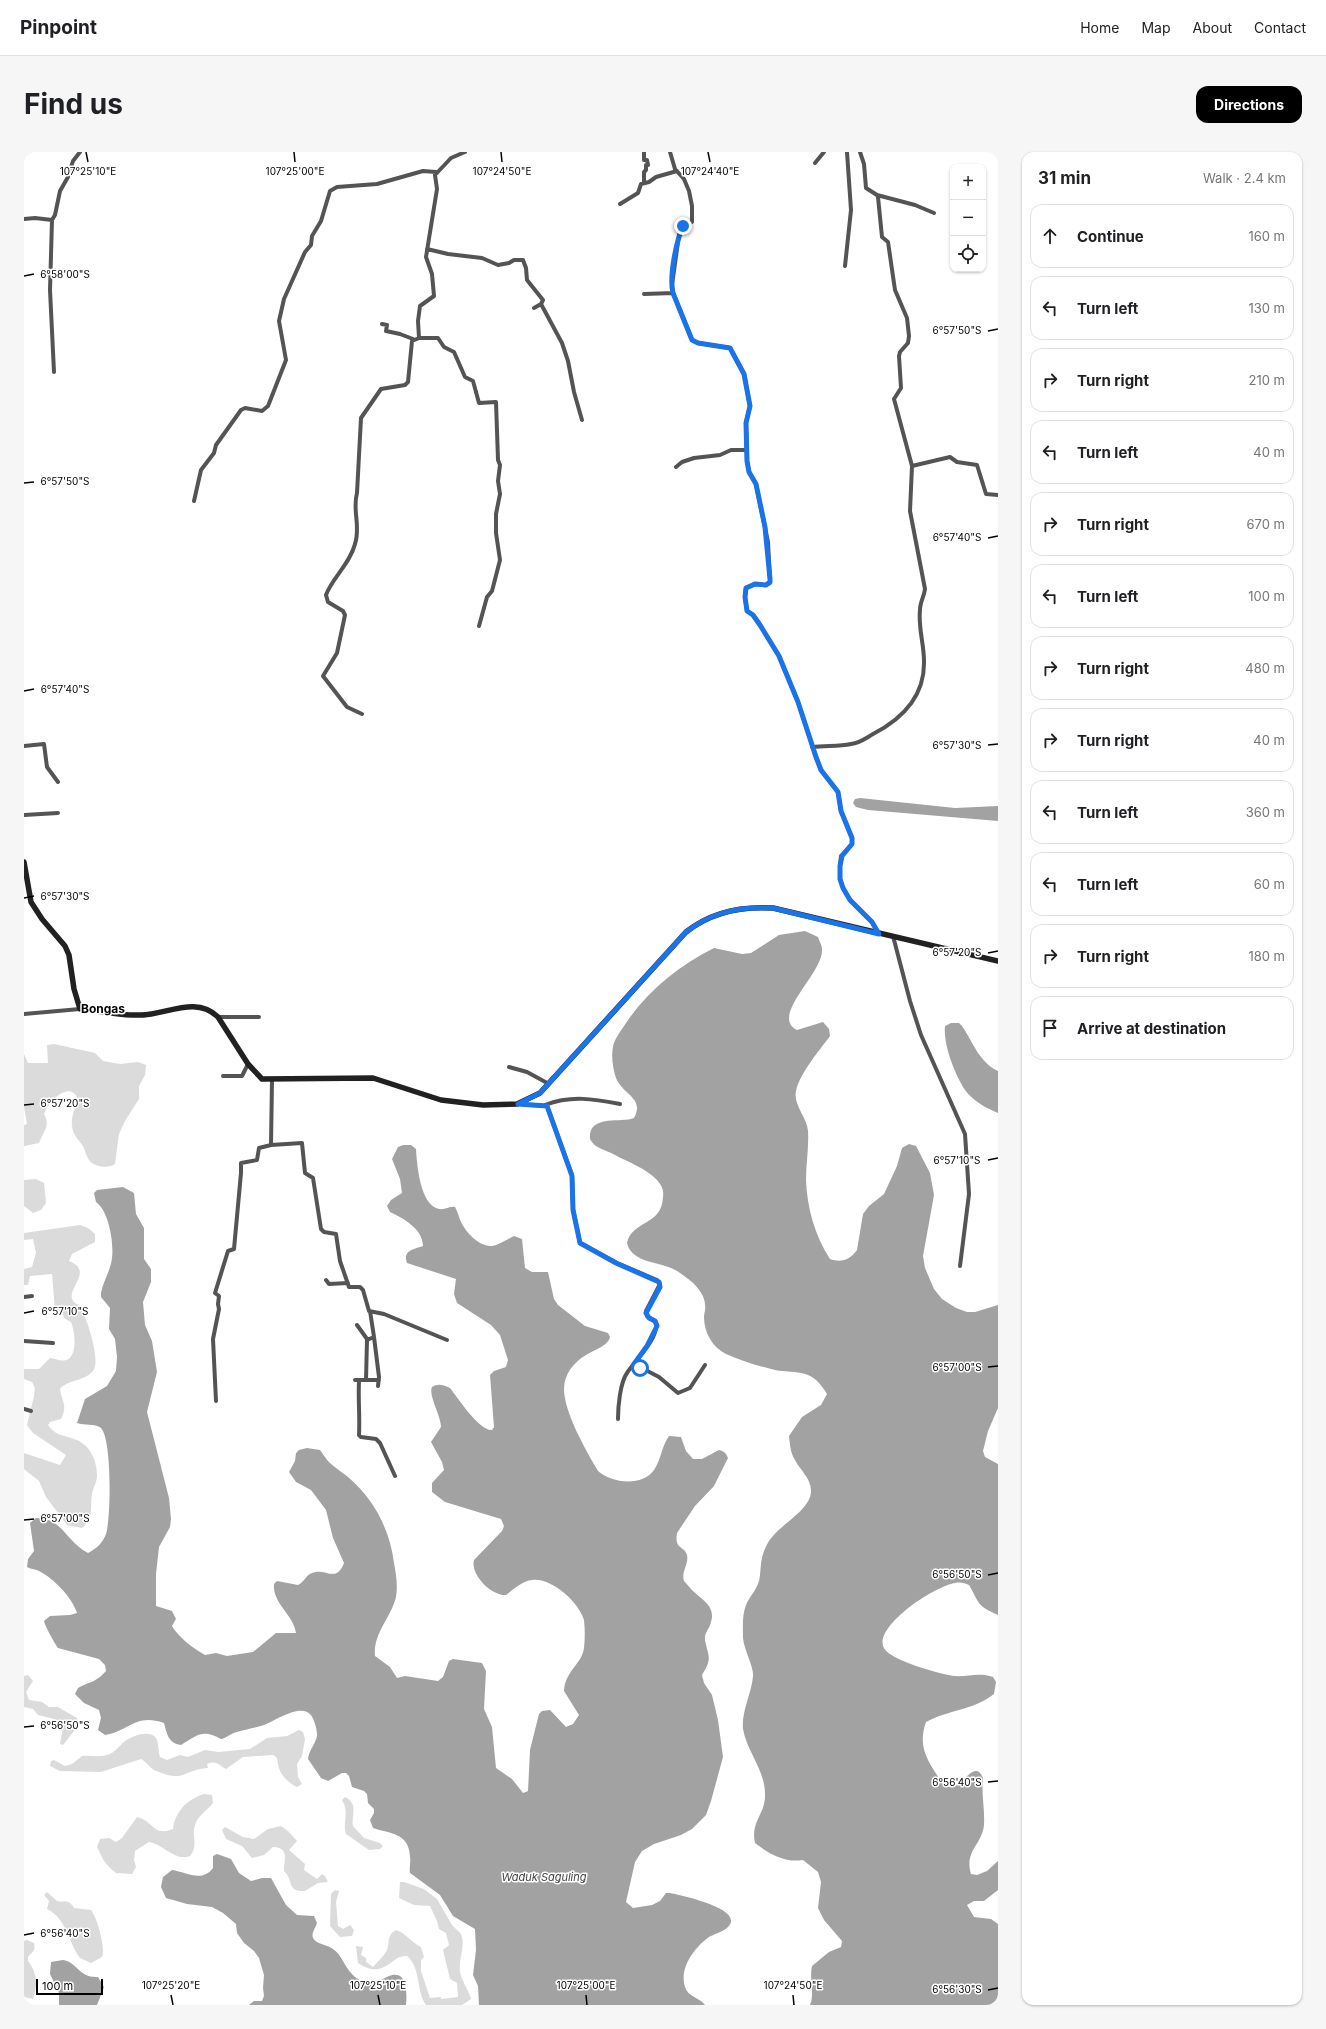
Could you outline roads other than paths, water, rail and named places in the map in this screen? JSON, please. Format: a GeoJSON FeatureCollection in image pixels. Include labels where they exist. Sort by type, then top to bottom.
{"type":"FeatureCollection","features":[{"type":"Feature","properties":{"kind":"main road"},"geometry":{"type":"LineString","coordinates":[[24,862],[31,902],[42,919],[65,946],[69,954],[74,989],[80,1009],[142,1015],[180,1007],[193,1007],[208,1011],[218,1017],[248,1064],[259,1078],[272,1080],[373,1078],[448,1102],[483,1105],[518,1104],[540,1093],[686,932],[704,920],[723,912],[760,907],[773,908],[998,961]]}},
{"type":"Feature","properties":{"kind":"street"},"geometry":{"type":"LineString","coordinates":[[54,372],[50,290],[52,220],[55,215],[60,191],[68,177],[73,161],[80,152]]}},
{"type":"Feature","properties":{"kind":"street"},"geometry":{"type":"LineString","coordinates":[[419,338],[418,321],[420,306],[434,296],[432,274],[429,267],[426,249],[431,234],[436,197],[436,172],[451,158],[466,152]]}},
{"type":"Feature","properties":{"kind":"street"},"geometry":{"type":"LineString","coordinates":[[644,152],[644,160],[647,160],[648,165],[646,165],[646,171],[644,172],[644,183]]}},
{"type":"Feature","properties":{"kind":"street"},"geometry":{"type":"LineString","coordinates":[[670,152],[676,171],[684,179],[689,191],[692,216],[692,222],[683,226],[679,235],[672,279],[673,293],[692,340],[698,343],[728,347],[744,374],[750,406],[746,423],[746,450],[749,472],[756,484],[765,527],[770,582],[766,585],[755,584],[746,588],[746,609],[773,643],[785,668],[821,770],[838,792],[841,811],[852,838],[852,844],[842,856],[840,879],[850,900],[872,922],[879,934]]}},
{"type":"Feature","properties":{"kind":"street"},"geometry":{"type":"LineString","coordinates":[[815,163],[824,152]]}},
{"type":"Feature","properties":{"kind":"street"},"geometry":{"type":"LineString","coordinates":[[845,266],[851,210],[847,152]]}},
{"type":"Feature","properties":{"kind":"street"},"geometry":{"type":"LineString","coordinates":[[860,152],[864,164],[866,188],[877,195],[915,205],[934,213]]}},
{"type":"Feature","properties":{"kind":"street"},"geometry":{"type":"LineString","coordinates":[[194,501],[201,470],[241,410],[245,408],[262,411],[268,406],[286,360],[279,321],[284,299],[305,252],[311,245],[312,236],[321,221],[330,191],[338,187],[377,184],[423,171],[436,172]]}},
{"type":"Feature","properties":{"kind":"street"},"geometry":{"type":"LineString","coordinates":[[620,204],[638,193],[639,185],[649,182],[656,177],[676,171]]}},
{"type":"Feature","properties":{"kind":"street"},"geometry":{"type":"LineString","coordinates":[[812,747],[852,744],[861,741],[892,724],[916,698],[922,680],[924,665],[921,642],[920,609],[924,596],[924,589],[910,511],[912,466],[894,400],[900,388],[899,356],[900,352],[908,344],[908,324],[895,290],[888,242],[882,237],[877,195]]}},
{"type":"Feature","properties":{"kind":"street"},"geometry":{"type":"LineString","coordinates":[[24,219],[35,218],[52,220]]}},
{"type":"Feature","properties":{"kind":"street"},"geometry":{"type":"LineString","coordinates":[[426,249],[448,254],[482,258],[498,265],[509,263],[514,260],[523,260],[526,268],[527,280],[542,300],[541,304],[568,360],[574,392],[582,420]]}},
{"type":"Feature","properties":{"kind":"street"},"geometry":{"type":"LineString","coordinates":[[644,294],[650,295],[673,293]]}},
{"type":"Feature","properties":{"kind":"street"},"geometry":{"type":"LineString","coordinates":[[534,308],[541,304]]}},
{"type":"Feature","properties":{"kind":"street"},"geometry":{"type":"LineString","coordinates":[[382,324],[387,325],[386,331],[400,334],[413,340],[419,338],[438,338],[447,349],[453,351],[465,377],[473,381],[479,403],[496,402],[498,460],[501,468],[498,481],[500,494],[496,514],[500,560],[492,591],[487,597],[479,626]]}},
{"type":"Feature","properties":{"kind":"street"},"geometry":{"type":"LineString","coordinates":[[362,714],[347,707],[323,676],[337,653],[345,615],[343,611],[330,604],[326,595],[348,560],[358,534],[358,517],[354,503],[357,493],[361,418],[381,388],[405,384],[408,382],[413,340]]}},
{"type":"Feature","properties":{"kind":"street"},"geometry":{"type":"LineString","coordinates":[[676,467],[682,462],[694,458],[720,455],[731,450],[746,450]]}},
{"type":"Feature","properties":{"kind":"street"},"geometry":{"type":"LineString","coordinates":[[912,466],[950,457],[957,462],[977,465],[986,494],[998,495]]}},
{"type":"Feature","properties":{"kind":"street"},"geometry":{"type":"LineString","coordinates":[[24,746],[44,744],[46,767],[58,782]]}},
{"type":"Feature","properties":{"kind":"street"},"geometry":{"type":"LineString","coordinates":[[24,815],[58,813]]}},
{"type":"Feature","properties":{"kind":"street"},"geometry":{"type":"LineString","coordinates":[[893,936],[921,1035],[965,1134],[969,1198],[960,1266]]}},
{"type":"Feature","properties":{"kind":"street"},"geometry":{"type":"LineString","coordinates":[[24,1014],[80,1009]]}},
{"type":"Feature","properties":{"kind":"street"},"geometry":{"type":"LineString","coordinates":[[218,1017],[259,1017]]}},
{"type":"Feature","properties":{"kind":"street"},"geometry":{"type":"LineString","coordinates":[[224,1076],[242,1076],[248,1064]]}},
{"type":"Feature","properties":{"kind":"street"},"geometry":{"type":"LineString","coordinates":[[509,1067],[527,1072],[549,1084]]}},
{"type":"Feature","properties":{"kind":"street"},"geometry":{"type":"LineString","coordinates":[[271,1146],[272,1080]]}},
{"type":"Feature","properties":{"kind":"street"},"geometry":{"type":"LineString","coordinates":[[518,1104],[546,1105],[559,1100],[576,1098],[620,1104]]}},
{"type":"Feature","properties":{"kind":"street"},"geometry":{"type":"LineString","coordinates":[[546,1105],[572,1176],[573,1210],[580,1243],[616,1263],[657,1280],[660,1284],[646,1313],[649,1318],[656,1322],[656,1328],[647,1346],[626,1375],[618,1407],[618,1419]]}},
{"type":"Feature","properties":{"kind":"street"},"geometry":{"type":"LineString","coordinates":[[216,1401],[213,1339],[219,1309],[219,1296],[215,1293],[228,1250],[234,1249],[241,1163],[256,1160],[259,1148],[302,1143],[305,1173],[307,1176],[313,1178],[321,1229],[324,1232],[336,1234],[340,1261],[348,1283],[350,1287],[362,1288],[370,1311],[379,1380],[378,1386]]}},
{"type":"Feature","properties":{"kind":"street"},"geometry":{"type":"LineString","coordinates":[[326,1280],[329,1284],[348,1283]]}},
{"type":"Feature","properties":{"kind":"street"},"geometry":{"type":"LineString","coordinates":[[24,1297],[32,1296]]}},
{"type":"Feature","properties":{"kind":"street"},"geometry":{"type":"LineString","coordinates":[[370,1311],[384,1314],[447,1340]]}},
{"type":"Feature","properties":{"kind":"street"},"geometry":{"type":"LineString","coordinates":[[357,1325],[367,1339],[366,1380]]}},
{"type":"Feature","properties":{"kind":"street"},"geometry":{"type":"LineString","coordinates":[[367,1339],[374,1337]]}},
{"type":"Feature","properties":{"kind":"street"},"geometry":{"type":"LineString","coordinates":[[24,1341],[53,1342]]}},
{"type":"Feature","properties":{"kind":"street"},"geometry":{"type":"LineString","coordinates":[[634,1364],[660,1377],[678,1393],[690,1388],[705,1366]]}},
{"type":"Feature","properties":{"kind":"street"},"geometry":{"type":"LineString","coordinates":[[379,1380],[357,1380],[360,1407],[359,1435],[361,1437],[376,1439],[380,1443],[395,1476]]}},
{"type":"Feature","properties":{"kind":"street"},"geometry":{"type":"LineString","coordinates":[[24,1410],[31,1411]]}},
{"type":"Feature","properties":{"kind":"water"},"geometry":{"type":"Polygon","coordinates":[[[860,798],[955,808],[998,806],[998,821],[868,810],[856,807],[853,803],[855,799],[860,798]]]}},
{"type":"Feature","properties":{"kind":"water"},"geometry":{"type":"Polygon","coordinates":[[[805,931],[818,937],[822,949],[820,959],[815,970],[793,1005],[789,1015],[790,1023],[797,1030],[823,1022],[829,1029],[830,1036],[810,1062],[801,1077],[796,1091],[796,1101],[808,1131],[806,1180],[808,1201],[820,1241],[830,1259],[842,1261],[851,1256],[857,1250],[863,1214],[869,1206],[884,1194],[897,1166],[902,1148],[909,1144],[916,1146],[930,1173],[934,1195],[923,1256],[925,1268],[934,1289],[942,1299],[956,1308],[967,1312],[975,1312],[998,1305],[998,1408],[988,1431],[983,1451],[985,1457],[998,1464],[998,1615],[986,1609],[979,1603],[969,1585],[955,1583],[934,1591],[909,1607],[889,1627],[884,1637],[883,1646],[886,1651],[894,1656],[915,1666],[954,1676],[988,1676],[993,1677],[996,1682],[994,1694],[986,1699],[969,1707],[926,1722],[923,1742],[925,1754],[931,1766],[945,1785],[954,1787],[971,1773],[976,1771],[983,1778],[983,1832],[972,1854],[969,1866],[971,1874],[977,1875],[987,1871],[998,1861],[998,1890],[984,1901],[974,1901],[967,1905],[974,1917],[991,1919],[998,1924],[998,2005],[810,2005],[812,1996],[812,1966],[829,1952],[841,1947],[842,1941],[824,1920],[818,1908],[821,1882],[818,1872],[803,1860],[796,1861],[778,1857],[755,1843],[754,1835],[756,1823],[765,1801],[765,1794],[762,1777],[748,1745],[743,1729],[745,1709],[751,1689],[753,1672],[743,1638],[743,1621],[746,1605],[759,1581],[762,1557],[767,1545],[777,1531],[801,1510],[810,1498],[811,1486],[793,1457],[790,1448],[789,1436],[802,1417],[821,1405],[827,1394],[816,1380],[810,1376],[798,1372],[775,1370],[738,1359],[721,1351],[713,1343],[707,1333],[704,1323],[705,1302],[697,1287],[677,1271],[635,1255],[630,1250],[627,1243],[635,1230],[658,1213],[663,1195],[663,1190],[660,1184],[648,1172],[597,1147],[590,1139],[593,1127],[598,1123],[631,1119],[634,1118],[637,1111],[635,1101],[623,1089],[616,1078],[612,1051],[621,1031],[642,1002],[653,991],[688,963],[714,948],[742,954],[751,953],[779,935],[805,931]]]}},
{"type":"Feature","properties":{"kind":"water"},"geometry":{"type":"Polygon","coordinates":[[[951,1023],[959,1023],[962,1026],[981,1057],[991,1067],[998,1071],[998,1113],[976,1101],[968,1094],[961,1083],[950,1059],[946,1042],[945,1026],[951,1023]]]}},
{"type":"Feature","properties":{"kind":"water","name":"Waduk Saguling"},"geometry":{"type":"Polygon","coordinates":[[[403,1145],[411,1145],[416,1149],[417,1165],[421,1184],[428,1200],[433,1206],[439,1209],[455,1207],[461,1222],[467,1231],[476,1240],[485,1245],[496,1245],[514,1236],[522,1239],[525,1268],[532,1272],[548,1272],[554,1299],[558,1305],[585,1326],[608,1333],[610,1337],[607,1343],[589,1353],[574,1365],[570,1369],[564,1384],[565,1398],[572,1420],[598,1471],[618,1480],[634,1481],[642,1479],[654,1470],[669,1436],[681,1437],[686,1451],[693,1459],[702,1459],[719,1450],[725,1452],[728,1458],[714,1486],[695,1506],[677,1533],[676,1538],[678,1545],[686,1552],[687,1555],[687,1562],[683,1574],[684,1581],[710,1607],[712,1612],[710,1626],[705,1637],[709,1661],[702,1675],[704,1683],[712,1695],[718,1720],[723,1757],[706,1815],[692,1829],[681,1835],[654,1844],[642,1851],[635,1862],[626,1902],[633,1908],[652,1905],[660,1901],[666,1893],[670,1893],[710,1904],[728,1914],[731,1920],[728,1927],[709,1937],[698,1947],[689,1959],[684,1973],[686,1990],[705,2005],[479,2005],[478,1986],[473,1975],[476,1950],[475,1929],[453,1916],[440,1895],[410,1873],[409,1849],[406,1843],[398,1835],[373,1828],[370,1820],[374,1813],[374,1809],[368,1803],[367,1794],[364,1791],[352,1787],[349,1776],[346,1773],[342,1773],[328,1781],[321,1778],[308,1759],[317,1736],[317,1730],[310,1714],[305,1711],[291,1712],[264,1725],[235,1733],[221,1739],[209,1734],[200,1734],[181,1745],[171,1740],[167,1734],[164,1723],[154,1720],[139,1721],[114,1733],[105,1735],[98,1730],[101,1718],[99,1710],[84,1703],[75,1694],[78,1688],[96,1680],[102,1675],[106,1671],[105,1665],[99,1659],[58,1648],[44,1623],[44,1621],[50,1616],[70,1615],[77,1613],[71,1601],[56,1583],[39,1571],[27,1567],[28,1559],[34,1551],[30,1523],[36,1518],[45,1519],[52,1522],[64,1531],[80,1548],[88,1553],[101,1543],[108,1526],[110,1480],[105,1435],[99,1426],[77,1423],[85,1399],[107,1386],[116,1371],[117,1357],[115,1339],[109,1329],[110,1308],[101,1297],[102,1289],[111,1262],[112,1244],[110,1228],[101,1206],[96,1202],[94,1193],[97,1190],[123,1187],[134,1193],[136,1214],[144,1228],[144,1259],[151,1269],[151,1282],[143,1302],[145,1325],[152,1341],[157,1372],[147,1412],[169,1498],[171,1519],[170,1527],[159,1547],[156,1574],[156,1606],[172,1611],[176,1619],[172,1626],[178,1635],[205,1655],[216,1653],[227,1656],[253,1652],[276,1633],[296,1633],[291,1620],[276,1597],[274,1584],[277,1581],[298,1585],[312,1573],[337,1573],[344,1563],[333,1538],[326,1510],[311,1490],[296,1482],[289,1472],[295,1461],[296,1453],[299,1450],[307,1448],[320,1450],[330,1463],[348,1477],[366,1495],[385,1527],[389,1539],[397,1584],[397,1593],[394,1605],[379,1633],[375,1648],[375,1656],[390,1667],[397,1678],[405,1676],[438,1681],[443,1677],[449,1661],[453,1659],[482,1663],[486,1671],[484,1709],[492,1727],[496,1768],[512,1779],[523,1793],[528,1791],[530,1750],[539,1714],[542,1711],[550,1710],[566,1727],[573,1724],[579,1715],[564,1691],[567,1678],[583,1654],[585,1641],[584,1620],[581,1613],[570,1599],[563,1592],[547,1582],[539,1580],[528,1581],[506,1595],[494,1592],[488,1588],[475,1572],[474,1560],[502,1531],[504,1526],[501,1519],[445,1502],[432,1492],[432,1483],[444,1470],[442,1462],[431,1442],[441,1427],[433,1400],[431,1391],[432,1387],[441,1385],[450,1388],[475,1420],[487,1429],[492,1430],[494,1427],[490,1375],[494,1371],[506,1367],[508,1360],[500,1335],[491,1325],[457,1303],[454,1294],[456,1279],[407,1263],[406,1255],[413,1249],[423,1246],[420,1234],[401,1217],[390,1212],[387,1206],[391,1200],[402,1193],[400,1179],[392,1159],[398,1147],[403,1145]]]}},
{"type":"Feature","properties":{"kind":"water"},"geometry":{"type":"Polygon","coordinates":[[[217,1854],[231,1859],[239,1873],[251,1881],[262,1878],[271,1878],[286,1905],[297,1915],[314,1916],[317,1923],[313,1932],[313,1938],[317,1942],[331,1947],[336,1951],[349,1971],[357,1979],[371,1984],[389,1976],[400,1976],[405,1984],[406,2005],[249,2005],[254,2001],[262,2001],[264,1996],[264,1975],[259,1958],[254,1951],[244,1943],[237,1933],[236,1924],[223,1913],[212,1907],[187,1904],[166,1898],[161,1887],[163,1877],[172,1870],[199,1876],[204,1875],[213,1868],[213,1856],[217,1854]]]}},
{"type":"Feature","properties":{"kind":"water"},"geometry":{"type":"Polygon","coordinates":[[[63,1960],[68,1961],[86,1975],[98,1977],[104,1987],[97,2005],[59,2005],[59,1993],[50,1974],[51,1962],[63,1960]]]}},
{"type":"Feature","properties":{"kind":"district","name":"Bongas"},"geometry":{"type":"Point","coordinates":[103,1009]}}]}
